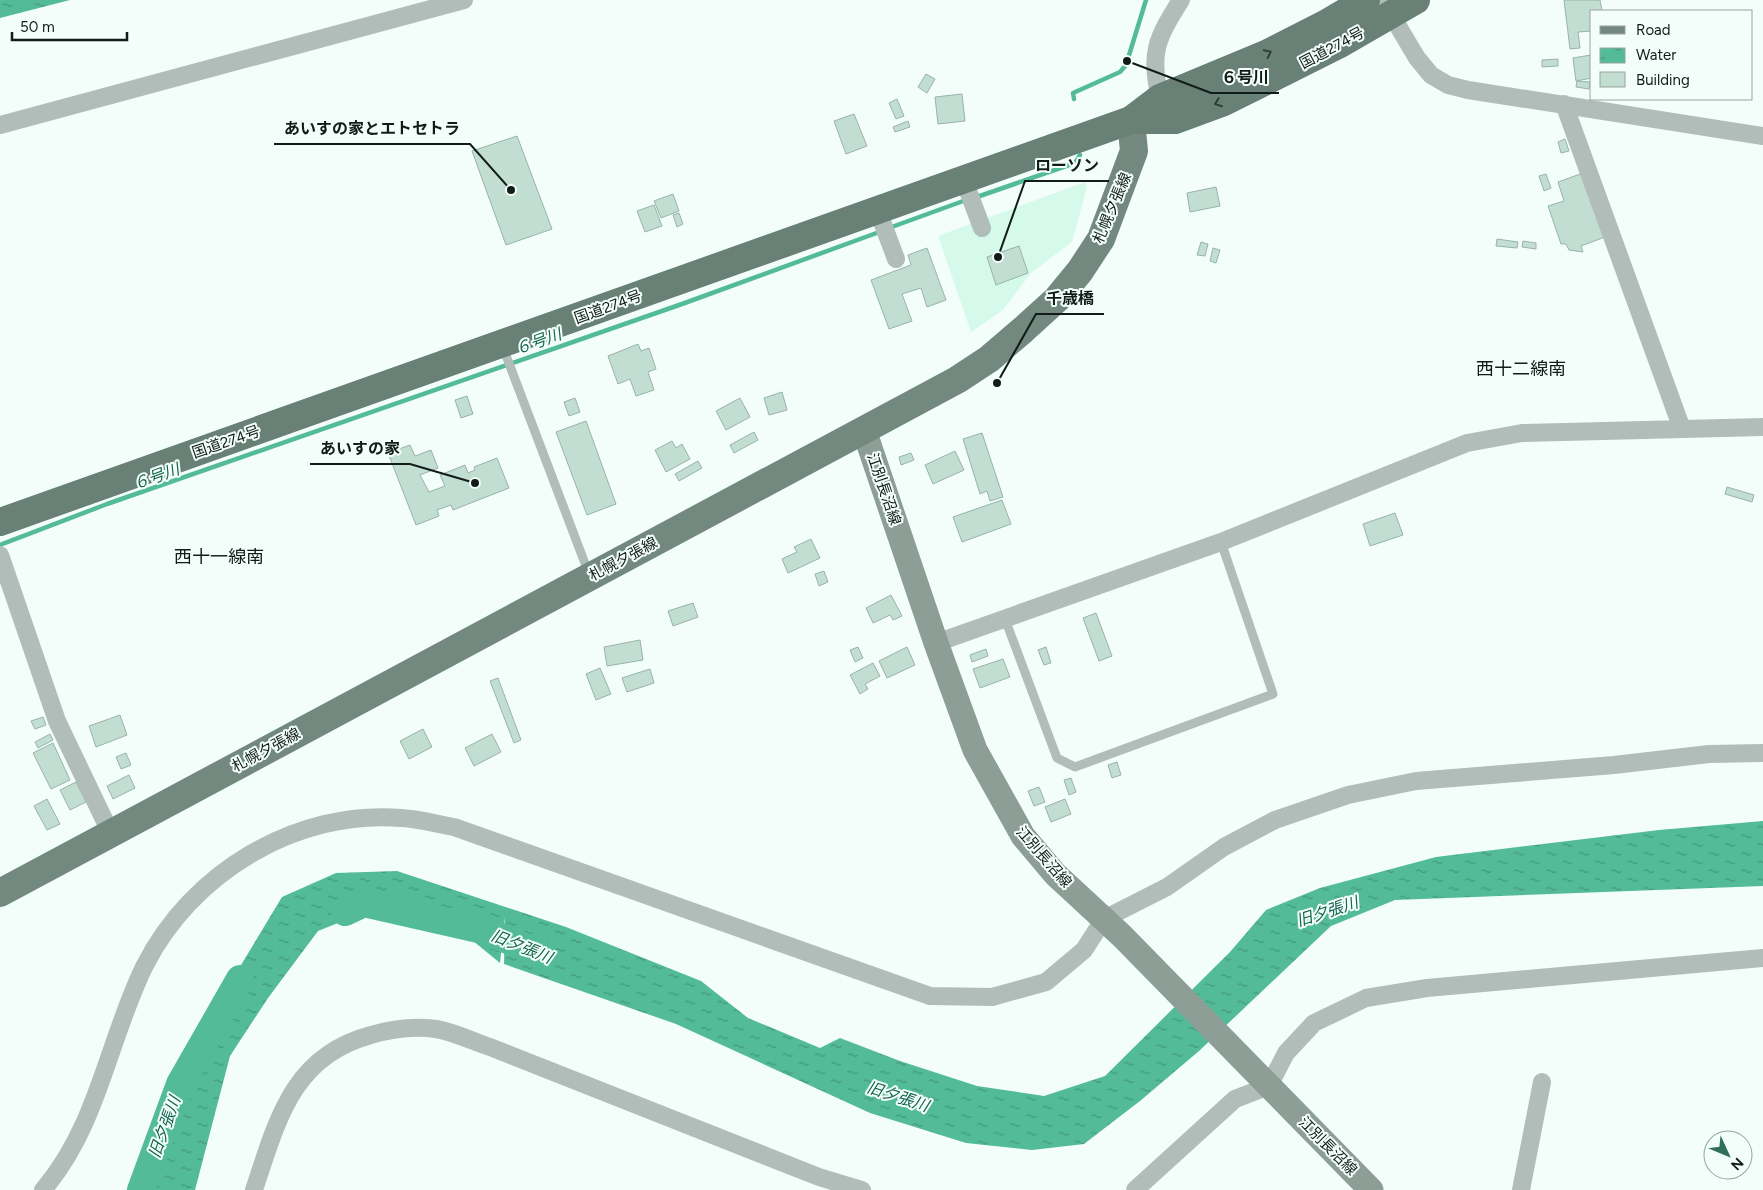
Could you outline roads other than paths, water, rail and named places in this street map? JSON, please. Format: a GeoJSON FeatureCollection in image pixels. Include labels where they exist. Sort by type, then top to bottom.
{"type":"FeatureCollection","features":[{"type":"Feature","properties":{"kind":"highway","name":"国道274号"},"geometry":{"type":"LineString","coordinates":[[0,522],[504,350],[966,184],[1131,120],[1160,98],[1266,54],[1325,24],[1366,0]]}},
{"type":"Feature","properties":{"kind":"highway","name":"国道274号"},"geometry":{"type":"LineString","coordinates":[[1131,120],[1174,120],[1224,102],[1282,74],[1385,8],[1416,0]]}},
{"type":"Feature","properties":{"kind":"main road","name":"札幌夕張線"},"geometry":{"type":"LineString","coordinates":[[0,894],[957,380],[988,359],[1057,299],[1080,271],[1101,239],[1134,151],[1131,120]]}},
{"type":"Feature","properties":{"kind":"main road","name":"江別長沼線"},"geometry":{"type":"LineString","coordinates":[[864,430],[936,643],[975,750],[1023,836],[1056,874],[1122,936],[1371,1190]]}},
{"type":"Feature","properties":{"kind":"street"},"geometry":{"type":"LineString","coordinates":[[0,125],[464,0]]}},
{"type":"Feature","properties":{"kind":"street"},"geometry":{"type":"LineString","coordinates":[[1160,98],[1154,72],[1158,41],[1181,0]]}},
{"type":"Feature","properties":{"kind":"street"},"geometry":{"type":"LineString","coordinates":[[1385,8],[1417,58],[1431,75],[1448,85],[1763,136]]}},
{"type":"Feature","properties":{"kind":"street"},"geometry":{"type":"LineString","coordinates":[[1564,104],[1682,429]]}},
{"type":"Feature","properties":{"kind":"street"},"geometry":{"type":"LineString","coordinates":[[966,184],[982,228]]}},
{"type":"Feature","properties":{"kind":"street"},"geometry":{"type":"LineString","coordinates":[[880,215],[896,259]]}},
{"type":"Feature","properties":{"kind":"street"},"geometry":{"type":"LineString","coordinates":[[936,643],[1221,542],[1467,443],[1522,433],[1763,427]]}},
{"type":"Feature","properties":{"kind":"street"},"geometry":{"type":"LineString","coordinates":[[0,555],[57,721],[111,834]]}},
{"type":"Feature","properties":{"kind":"street"},"geometry":{"type":"LineString","coordinates":[[43,1190],[60,1170],[93,1107],[144,967],[172,924],[202,888],[240,860],[294,832],[346,820],[401,818],[454,826],[930,996],[992,997],[1046,982],[1084,950],[1104,919],[1167,887],[1224,847],[1275,820],[1348,795],[1416,781],[1614,765],[1709,754],[1763,753]]}},
{"type":"Feature","properties":{"kind":"street"},"geometry":{"type":"LineString","coordinates":[[1135,1190],[1234,1099],[1269,1086],[1286,1053],[1314,1023],[1366,998],[1428,988],[1763,958]]}},
{"type":"Feature","properties":{"kind":"street"},"geometry":{"type":"LineString","coordinates":[[254,1190],[272,1134],[294,1089],[317,1061],[354,1039],[383,1031],[421,1028],[437,1029],[490,1047],[819,1177],[862,1190]]}},
{"type":"Feature","properties":{"kind":"street"},"geometry":{"type":"LineString","coordinates":[[1521,1190],[1542,1082]]}},
{"type":"Feature","properties":{"kind":"lane"},"geometry":{"type":"LineString","coordinates":[[504,350],[590,576]]}},
{"type":"Feature","properties":{"kind":"lane"},"geometry":{"type":"LineString","coordinates":[[1005,619],[1057,758],[1075,767],[1273,694],[1221,542]]}},
{"type":"Feature","properties":{"kind":"water"},"geometry":{"type":"Polygon","coordinates":[[[0,0],[70,0],[0,18],[0,0]]]}},
{"type":"Feature","properties":{"kind":"water"},"geometry":{"type":"Polygon","coordinates":[[[1763,821],[1763,886],[1395,900],[1331,926],[1199,1051],[1140,1101],[1084,1144],[1032,1150],[966,1143],[870,1113],[676,1024],[504,964],[505,917],[500,963],[433,908],[393,901],[318,931],[268,998],[230,1056],[195,1190],[136,1190],[167,1142],[197,1079],[235,975],[282,897],[336,873],[397,871],[566,927],[701,981],[748,1018],[820,1048],[840,1038],[900,1061],[977,1086],[1044,1096],[1105,1076],[1230,952],[1266,910],[1320,888],[1436,857],[1659,830],[1763,821]]]}},
{"type":"Feature","properties":{"kind":"waterway","name":"６号川"},"geometry":{"type":"LineString","coordinates":[[1074,99],[1073,93],[1120,72],[1126,65],[1146,0]]}},
{"type":"Feature","properties":{"kind":"waterway","name":"６号川"},"geometry":{"type":"LineString","coordinates":[[974,198],[1075,163],[1080,155]]}},
{"type":"Feature","properties":{"kind":"waterway","name":"６号川"},"geometry":{"type":"LineString","coordinates":[[889,228],[966,200]]}},
{"type":"Feature","properties":{"kind":"waterway","name":"６号川"},"geometry":{"type":"LineString","coordinates":[[0,545],[107,504],[682,304],[882,231]]}},
{"type":"Feature","properties":{"kind":"waterway","name":"旧夕張川"},"geometry":{"type":"LineString","coordinates":[[345,912],[364,903],[483,930],[540,953]]}},
{"type":"Feature","properties":{"kind":"waterway","name":"旧夕張川"},"geometry":{"type":"LineString","coordinates":[[141,1190],[180,1084],[240,979]]}},
{"type":"Feature","properties":{"kind":"place","name":"６号川"},"geometry":{"type":"Point","coordinates":[1127,61]}},
{"type":"Feature","properties":{"kind":"place","name":"あいすの家とエトセトラ"},"geometry":{"type":"Point","coordinates":[511,190]}},
{"type":"Feature","properties":{"kind":"place","name":"ローソン"},"geometry":{"type":"Point","coordinates":[998,257]}},
{"type":"Feature","properties":{"kind":"place","name":"千歳橋"},"geometry":{"type":"Point","coordinates":[997,383]}},
{"type":"Feature","properties":{"kind":"place","name":"あいすの家"},"geometry":{"type":"Point","coordinates":[475,483]}},
{"type":"Feature","properties":{"kind":"district","name":"西十二線南"},"geometry":{"type":"Point","coordinates":[1521,369]}},
{"type":"Feature","properties":{"kind":"district","name":"西十一線南"},"geometry":{"type":"Point","coordinates":[219,557]}}]}
